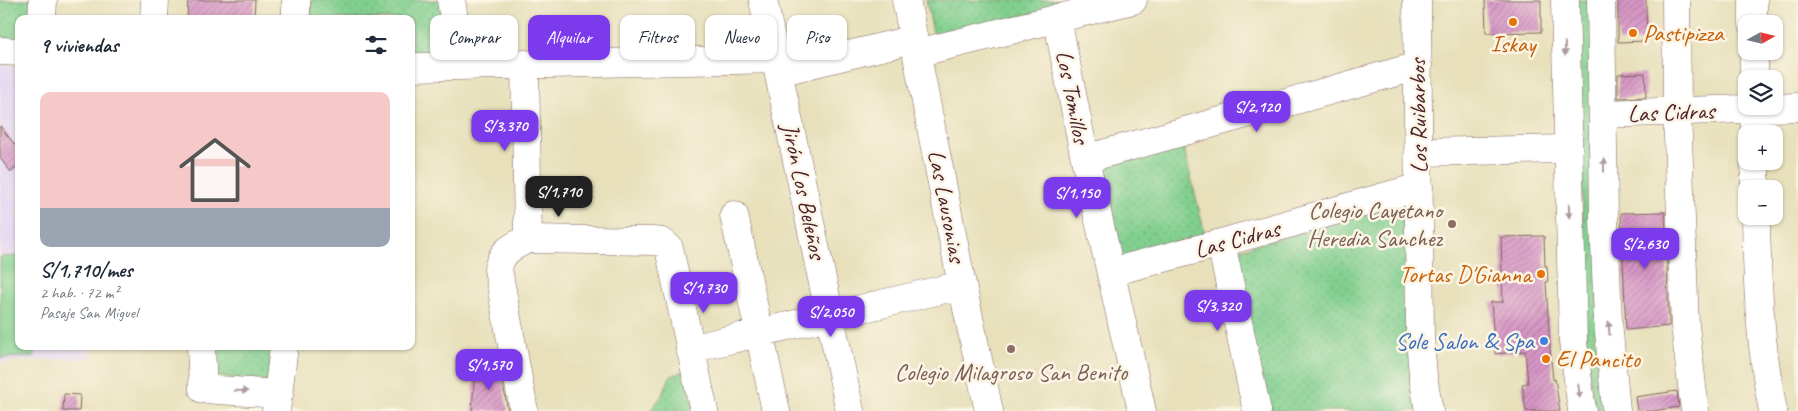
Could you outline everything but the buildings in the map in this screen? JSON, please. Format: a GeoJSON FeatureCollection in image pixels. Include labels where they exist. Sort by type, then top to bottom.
{"type":"FeatureCollection","features":[{"type":"Feature","properties":{"kind":"street"},"geometry":{"type":"LineString","coordinates":[[42,15],[43,0]]}},
{"type":"Feature","properties":{"kind":"street"},"geometry":{"type":"LineString","coordinates":[[154,15],[155,0]]}},
{"type":"Feature","properties":{"kind":"street"},"geometry":{"type":"LineString","coordinates":[[296,0],[296,15]]}},
{"type":"Feature","properties":{"kind":"street"},"geometry":{"type":"LineString","coordinates":[[451,0],[462,65]]}},
{"type":"Feature","properties":{"kind":"street","name":"Jirón Los Beleños"},"geometry":{"type":"LineString","coordinates":[[763,0],[850,411]]}},
{"type":"Feature","properties":{"kind":"street","name":"Las Lausonias"},"geometry":{"type":"LineString","coordinates":[[906,0],[962,285],[989,411]]}},
{"type":"Feature","properties":{"kind":"street"},"geometry":{"type":"LineString","coordinates":[[415,67],[524,64],[777,65],[916,46],[1057,18],[1133,0]]}},
{"type":"Feature","properties":{"kind":"street","name":"Los Ruibarbos"},"geometry":{"type":"LineString","coordinates":[[1417,0],[1420,338],[1423,376],[1429,411]]}},
{"type":"Feature","properties":{"kind":"street"},"geometry":{"type":"LineString","coordinates":[[1564,0],[1573,342],[1582,411]]}},
{"type":"Feature","properties":{"kind":"street"},"geometry":{"type":"LineString","coordinates":[[1601,0],[1604,218],[1608,321],[1616,411]]}},
{"type":"Feature","properties":{"kind":"street"},"geometry":{"type":"LineString","coordinates":[[1676,0],[1677,111],[1685,326],[1695,411]]}},
{"type":"Feature","properties":{"kind":"street"},"geometry":{"type":"LineString","coordinates":[[1753,0],[1753,15]]}},
{"type":"Feature","properties":{"kind":"street","name":"Los Tomillos"},"geometry":{"type":"LineString","coordinates":[[1057,18],[1085,159],[1142,411]]}},
{"type":"Feature","properties":{"kind":"street"},"geometry":{"type":"LineString","coordinates":[[0,51],[15,52]]}},
{"type":"Feature","properties":{"kind":"street"},"geometry":{"type":"LineString","coordinates":[[524,64],[528,239]]}},
{"type":"Feature","properties":{"kind":"street"},"geometry":{"type":"LineString","coordinates":[[1085,159],[1418,66]]}},
{"type":"Feature","properties":{"kind":"street","name":"Las Cidras"},"geometry":{"type":"LineString","coordinates":[[1603,114],[1677,111],[1755,116],[1798,107]]}},
{"type":"Feature","properties":{"kind":"street"},"geometry":{"type":"LineString","coordinates":[[1419,152],[1567,149]]}},
{"type":"Feature","properties":{"kind":"street","name":"Las Cidras"},"geometry":{"type":"LineString","coordinates":[[1111,272],[1419,187]]}},
{"type":"Feature","properties":{"kind":"street"},"geometry":{"type":"LineString","coordinates":[[734,215],[776,411]]}},
{"type":"Feature","properties":{"kind":"street"},"geometry":{"type":"LineString","coordinates":[[1756,225],[1757,283],[1761,328],[1766,374],[1773,411]]}},
{"type":"Feature","properties":{"kind":"street"},"geometry":{"type":"LineString","coordinates":[[524,411],[498,268],[500,258],[509,248],[528,239],[662,242],[669,248],[704,411]]}},
{"type":"Feature","properties":{"kind":"street"},"geometry":{"type":"LineString","coordinates":[[1221,243],[1257,411]]}},
{"type":"Feature","properties":{"kind":"street"},"geometry":{"type":"LineString","coordinates":[[690,348],[962,285]]}},
{"type":"Feature","properties":{"kind":"street"},"geometry":{"type":"LineString","coordinates":[[201,350],[203,389],[278,402],[284,350]]}},
{"type":"Feature","properties":{"kind":"shaded area"},"geometry":{"type":"Polygon","coordinates":[[[0,65],[15,66],[15,350],[92,350],[92,358],[0,362],[0,65]]]}},
{"type":"Feature","properties":{"kind":"green space"},"geometry":{"type":"Polygon","coordinates":[[[0,0],[30,0],[31,15],[15,15],[15,41],[0,40],[0,0]]]}},
{"type":"Feature","properties":{"kind":"green space"},"geometry":{"type":"Polygon","coordinates":[[[312,0],[441,0],[444,15],[430,15],[430,55],[415,57],[415,15],[310,15],[312,0]]]}},
{"type":"Feature","properties":{"kind":"green space"},"geometry":{"type":"Polygon","coordinates":[[[926,0],[1090,0],[934,36],[926,0]]]}},
{"type":"Feature","properties":{"kind":"green space"},"geometry":{"type":"Polygon","coordinates":[[[1576,0],[1595,0],[1612,411],[1594,411],[1587,355],[1576,0]]]}},
{"type":"Feature","properties":{"kind":"green space"},"geometry":{"type":"Polygon","coordinates":[[[1182,142],[1205,234],[1117,261],[1095,166],[1182,142]]]}},
{"type":"Feature","properties":{"kind":"green space"},"geometry":{"type":"Polygon","coordinates":[[[1409,202],[1417,411],[1267,411],[1233,251],[1409,202]]]}},
{"type":"Feature","properties":{"kind":"green space"},"geometry":{"type":"Polygon","coordinates":[[[15,256],[15,350],[34,350],[34,357],[0,358],[0,257],[15,256]]]}},
{"type":"Feature","properties":{"kind":"green space"},"geometry":{"type":"Polygon","coordinates":[[[209,350],[273,350],[268,381],[212,376],[209,350]]]}},
{"type":"Feature","properties":{"kind":"green space"},"geometry":{"type":"Polygon","coordinates":[[[685,370],[694,411],[650,411],[661,397],[670,377],[685,370]]]}},
{"type":"Feature","properties":{"kind":"place","name":"Iskay"},"geometry":{"type":"Point","coordinates":[1513,22]}},
{"type":"Feature","properties":{"kind":"place","name":"Pastipizza"},"geometry":{"type":"Point","coordinates":[1633,33]}},
{"type":"Feature","properties":{"kind":"place","name":"Colegio Cayetano Heredia Sanchez"},"geometry":{"type":"Point","coordinates":[1452,224]}},
{"type":"Feature","properties":{"kind":"place","name":"Tortas D'Gianna"},"geometry":{"type":"Point","coordinates":[1541,274]}},
{"type":"Feature","properties":{"kind":"place","name":"Sole Salon & Spa"},"geometry":{"type":"Point","coordinates":[1544,341]}},
{"type":"Feature","properties":{"kind":"place","name":"Colegio Milagroso San Benito"},"geometry":{"type":"Point","coordinates":[1011,349]}},
{"type":"Feature","properties":{"kind":"place","name":"El Pancito"},"geometry":{"type":"Point","coordinates":[1546,359]}}]}
